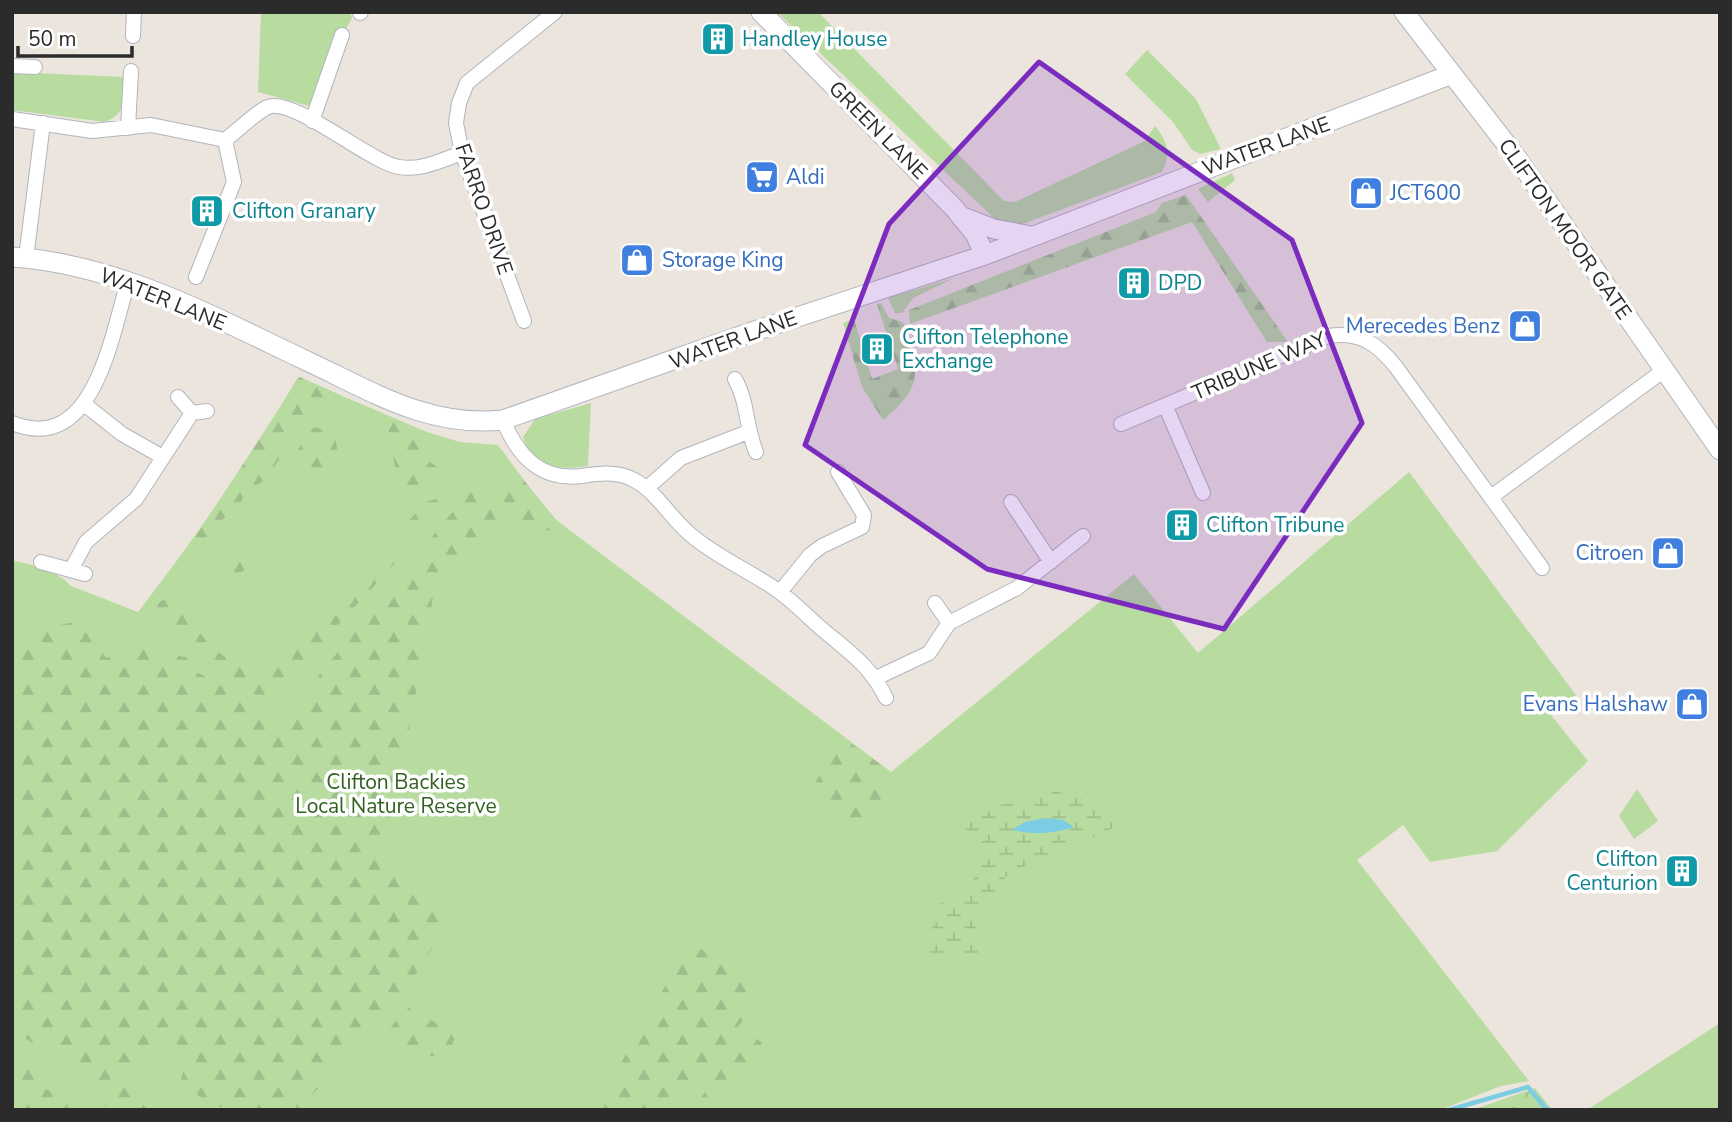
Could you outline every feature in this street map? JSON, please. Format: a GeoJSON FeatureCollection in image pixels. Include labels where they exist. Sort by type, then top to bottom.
{"type":"FeatureCollection","features":[{"type":"Feature","properties":{"kind":"street"},"geometry":{"type":"LineString","coordinates":[[133,36],[134,12]]}},
{"type":"Feature","properties":{"kind":"street","name":"FARRO DRIVE"},"geometry":{"type":"LineString","coordinates":[[524,321],[462,153],[456,122],[459,103],[467,83],[555,12]]}},
{"type":"Feature","properties":{"kind":"street","name":"GREEN LANE"},"geometry":{"type":"LineString","coordinates":[[761,12],[961,216],[975,234],[985,255]]}},
{"type":"Feature","properties":{"kind":"street","name":"CLIFTON MOOR GATE"},"geometry":{"type":"LineString","coordinates":[[1404,12],[1517,158],[1720,450]]}},
{"type":"Feature","properties":{"kind":"street"},"geometry":{"type":"LineString","coordinates":[[312,121],[342,35]]}},
{"type":"Feature","properties":{"kind":"street"},"geometry":{"type":"LineString","coordinates":[[12,66],[35,67]]}},
{"type":"Feature","properties":{"kind":"street"},"geometry":{"type":"LineString","coordinates":[[128,128],[131,71]]}},
{"type":"Feature","properties":{"kind":"street","name":"WATER LANE"},"geometry":{"type":"LineString","coordinates":[[19,257],[91,270],[128,282],[207,314],[405,408],[461,422],[503,420],[679,360],[749,333],[985,255],[1452,74]]}},
{"type":"Feature","properties":{"kind":"street"},"geometry":{"type":"LineString","coordinates":[[12,120],[92,131],[151,125],[225,140],[268,107],[279,106],[397,167],[417,168],[462,153]]}},
{"type":"Feature","properties":{"kind":"street"},"geometry":{"type":"LineString","coordinates":[[19,257],[43,123]]}},
{"type":"Feature","properties":{"kind":"street"},"geometry":{"type":"LineString","coordinates":[[196,277],[234,182],[225,140]]}},
{"type":"Feature","properties":{"kind":"street"},"geometry":{"type":"LineString","coordinates":[[961,216],[994,229],[1032,237]]}},
{"type":"Feature","properties":{"kind":"street"},"geometry":{"type":"LineString","coordinates":[[12,423],[32,429],[48,428],[77,414],[96,381],[128,282]]}},
{"type":"Feature","properties":{"kind":"street","name":"TRIBUNE WAY"},"geometry":{"type":"LineString","coordinates":[[1121,424],[1328,335],[1357,335],[1369,340],[1387,355],[1542,568]]}},
{"type":"Feature","properties":{"kind":"street"},"geometry":{"type":"LineString","coordinates":[[1491,497],[1663,371]]}},
{"type":"Feature","properties":{"kind":"street"},"geometry":{"type":"LineString","coordinates":[[735,380],[746,403],[748,432],[756,452]]}},
{"type":"Feature","properties":{"kind":"street"},"geometry":{"type":"LineString","coordinates":[[41,562],[78,572],[86,542],[136,499],[161,456],[200,412],[178,397]]}},
{"type":"Feature","properties":{"kind":"street"},"geometry":{"type":"LineString","coordinates":[[84,404],[129,439],[161,456]]}},
{"type":"Feature","properties":{"kind":"street"},"geometry":{"type":"LineString","coordinates":[[1165,405],[1203,493]]}},
{"type":"Feature","properties":{"kind":"street"},"geometry":{"type":"LineString","coordinates":[[503,420],[515,446],[528,462],[539,469],[566,477],[608,473],[635,480],[647,488],[694,538],[780,592],[856,656],[876,678],[886,698]]}},
{"type":"Feature","properties":{"kind":"street"},"geometry":{"type":"LineString","coordinates":[[647,488],[681,458],[748,432]]}},
{"type":"Feature","properties":{"kind":"street"},"geometry":{"type":"LineString","coordinates":[[780,592],[810,555],[822,546],[862,527],[865,522],[864,515],[838,472]]}},
{"type":"Feature","properties":{"kind":"street"},"geometry":{"type":"LineString","coordinates":[[1011,502],[1051,562]]}},
{"type":"Feature","properties":{"kind":"street"},"geometry":{"type":"LineString","coordinates":[[876,678],[929,653],[949,623],[1017,587],[1083,536]]}},
{"type":"Feature","properties":{"kind":"street"},"geometry":{"type":"LineString","coordinates":[[935,603],[949,623]]}},
{"type":"Feature","properties":{"kind":"highlighted area"},"geometry":{"type":"Polygon","coordinates":[[[1039,62],[1292,240],[1362,423],[1224,629],[987,569],[805,445],[889,224],[1039,62]]]}},
{"type":"Feature","properties":{"kind":"green space"},"geometry":{"type":"Polygon","coordinates":[[[261,12],[350,12],[352,18],[320,76],[313,107],[258,92],[261,12]]]}},
{"type":"Feature","properties":{"kind":"green space"},"geometry":{"type":"Polygon","coordinates":[[[777,12],[818,12],[1004,201],[1015,202],[1145,141],[1155,126],[1167,148],[1165,166],[1162,172],[1020,225],[997,221],[777,12]]]}},
{"type":"Feature","properties":{"kind":"green space"},"geometry":{"type":"Polygon","coordinates":[[[1147,50],[1196,99],[1221,149],[1200,154],[1192,150],[1173,122],[1125,74],[1147,50]]]}},
{"type":"Feature","properties":{"kind":"green space"},"geometry":{"type":"Polygon","coordinates":[[[12,72],[125,77],[123,104],[117,114],[105,122],[12,110],[12,72]]]}},
{"type":"Feature","properties":{"kind":"green space"},"geometry":{"type":"Polygon","coordinates":[[[1232,173],[1235,180],[1208,202],[1198,189],[1232,173]]]}},
{"type":"Feature","properties":{"kind":"green space"},"geometry":{"type":"Polygon","coordinates":[[[1186,195],[1288,342],[1267,342],[1192,222],[910,324],[909,310],[1156,212],[1162,203],[1186,195]]]}},
{"type":"Feature","properties":{"kind":"green space"},"geometry":{"type":"Polygon","coordinates":[[[954,278],[913,298],[902,313],[895,313],[888,298],[954,278]]]}},
{"type":"Feature","properties":{"kind":"green space"},"geometry":{"type":"Polygon","coordinates":[[[881,303],[889,318],[903,322],[912,352],[915,376],[907,396],[883,420],[862,387],[843,323],[854,319],[872,379],[898,369],[877,304],[881,303]]]}},
{"type":"Feature","properties":{"kind":"green space","name":"Clifton Backies Local Nature Reserve"},"geometry":{"type":"Polygon","coordinates":[[[298,377],[427,432],[460,442],[498,445],[551,516],[891,772],[1134,574],[1198,653],[1409,472],[1576,695],[1551,715],[1588,761],[1497,851],[1430,862],[1403,825],[1357,860],[1529,1081],[1501,1086],[1440,1110],[12,1110],[12,560],[44,569],[71,586],[138,612],[222,497],[298,377]]]}},
{"type":"Feature","properties":{"kind":"green space"},"geometry":{"type":"Polygon","coordinates":[[[300,377],[338,394],[332,401],[315,407],[265,480],[247,491],[237,508],[221,521],[214,535],[200,549],[188,548],[300,377]]]}},
{"type":"Feature","properties":{"kind":"green space"},"geometry":{"type":"Polygon","coordinates":[[[591,403],[588,466],[558,467],[540,461],[533,455],[523,437],[535,419],[591,403]]]}},
{"type":"Feature","properties":{"kind":"green space"},"geometry":{"type":"Polygon","coordinates":[[[386,416],[427,432],[436,446],[429,461],[440,469],[433,484],[414,487],[397,479],[386,416]]]}},
{"type":"Feature","properties":{"kind":"green space"},"geometry":{"type":"Polygon","coordinates":[[[314,427],[332,432],[337,453],[332,464],[314,476],[300,466],[296,454],[307,433],[314,427]]]}},
{"type":"Feature","properties":{"kind":"green space","name":"Clifton Backies Local Nature Reserve"},"geometry":{"type":"Polygon","coordinates":[[[521,477],[563,528],[538,532],[510,516],[498,531],[438,570],[386,857],[453,916],[410,983],[299,1110],[235,1110],[208,1102],[181,1079],[189,1053],[176,1044],[148,1058],[128,1081],[138,1100],[158,1110],[108,1110],[83,1073],[63,1051],[38,1047],[22,1036],[12,1024],[12,639],[28,648],[48,627],[75,622],[96,641],[106,658],[127,651],[138,642],[151,645],[188,658],[197,672],[237,695],[253,711],[284,718],[473,487],[496,490],[521,477]]]}},
{"type":"Feature","properties":{"kind":"green space"},"geometry":{"type":"Polygon","coordinates":[[[449,495],[451,498],[442,513],[266,702],[147,619],[159,602],[169,598],[174,600],[212,648],[245,670],[259,670],[265,674],[299,648],[333,604],[350,592],[356,579],[367,575],[378,557],[404,538],[404,526],[426,502],[449,495]]]}},
{"type":"Feature","properties":{"kind":"green space"},"geometry":{"type":"Polygon","coordinates":[[[236,551],[245,552],[244,570],[235,576],[223,576],[217,568],[218,560],[236,551]]]}},
{"type":"Feature","properties":{"kind":"green space"},"geometry":{"type":"Polygon","coordinates":[[[845,739],[891,772],[864,849],[805,797],[845,739]]]}},
{"type":"Feature","properties":{"kind":"green space"},"geometry":{"type":"Polygon","coordinates":[[[1081,787],[1091,796],[1102,817],[1113,819],[1116,827],[1009,873],[979,910],[975,925],[982,943],[978,953],[969,955],[957,947],[946,956],[934,958],[926,942],[932,927],[942,918],[936,912],[938,904],[955,900],[965,893],[974,879],[981,853],[981,839],[958,824],[959,819],[979,818],[998,805],[1033,800],[1050,789],[1064,794],[1081,787]]]}},
{"type":"Feature","properties":{"kind":"green space"},"geometry":{"type":"Polygon","coordinates":[[[1637,789],[1658,821],[1634,839],[1619,816],[1637,789]]]}},
{"type":"Feature","properties":{"kind":"green space"},"geometry":{"type":"Polygon","coordinates":[[[690,943],[768,986],[678,1110],[594,1110],[690,943]]]}},
{"type":"Feature","properties":{"kind":"green space"},"geometry":{"type":"Polygon","coordinates":[[[407,1007],[457,1034],[447,1055],[415,1057],[382,1038],[407,1007]]]}},
{"type":"Feature","properties":{"kind":"green space"},"geometry":{"type":"Polygon","coordinates":[[[1720,1023],[1720,1110],[1587,1110],[1720,1023]]]}},
{"type":"Feature","properties":{"kind":"green space"},"geometry":{"type":"Polygon","coordinates":[[[746,1030],[762,1043],[718,1110],[693,1110],[746,1030]]]}},
{"type":"Feature","properties":{"kind":"green space"},"geometry":{"type":"Polygon","coordinates":[[[12,1052],[35,1072],[44,1088],[69,1101],[77,1110],[12,1110],[12,1052]]]}},
{"type":"Feature","properties":{"kind":"green space"},"geometry":{"type":"Polygon","coordinates":[[[1535,1088],[1552,1110],[1472,1110],[1535,1088]]]}},
{"type":"Feature","properties":{"kind":"water"},"geometry":{"type":"Polygon","coordinates":[[[1045,818],[1063,820],[1074,827],[1043,833],[1012,830],[1025,822],[1045,818]]]}},
{"type":"Feature","properties":{"kind":"waterway"},"geometry":{"type":"LineString","coordinates":[[1449,1110],[1528,1087],[1547,1110]]}},
{"type":"Feature","properties":{"kind":"place","name":"Handley House"},"geometry":{"type":"Point","coordinates":[718,39]}},
{"type":"Feature","properties":{"kind":"place","name":"Aldi"},"geometry":{"type":"Point","coordinates":[762,177]}},
{"type":"Feature","properties":{"kind":"place","name":"JCT600"},"geometry":{"type":"Point","coordinates":[1366,193]}},
{"type":"Feature","properties":{"kind":"place","name":"Clifton Granary"},"geometry":{"type":"Point","coordinates":[207,211]}},
{"type":"Feature","properties":{"kind":"place","name":"Storage King"},"geometry":{"type":"Point","coordinates":[637,260]}},
{"type":"Feature","properties":{"kind":"place","name":"DPD"},"geometry":{"type":"Point","coordinates":[1134,283]}},
{"type":"Feature","properties":{"kind":"place","name":"Merecedes Benz"},"geometry":{"type":"Point","coordinates":[1525,326]}},
{"type":"Feature","properties":{"kind":"place","name":"Clifton Telephone Exchange"},"geometry":{"type":"Point","coordinates":[877,349]}},
{"type":"Feature","properties":{"kind":"place","name":"Clifton Tribune"},"geometry":{"type":"Point","coordinates":[1182,525]}},
{"type":"Feature","properties":{"kind":"place","name":"Citroen"},"geometry":{"type":"Point","coordinates":[1668,553]}},
{"type":"Feature","properties":{"kind":"place","name":"Evans Halshaw"},"geometry":{"type":"Point","coordinates":[1692,704]}},
{"type":"Feature","properties":{"kind":"place","name":"Clifton Centurion"},"geometry":{"type":"Point","coordinates":[1682,871]}}]}
